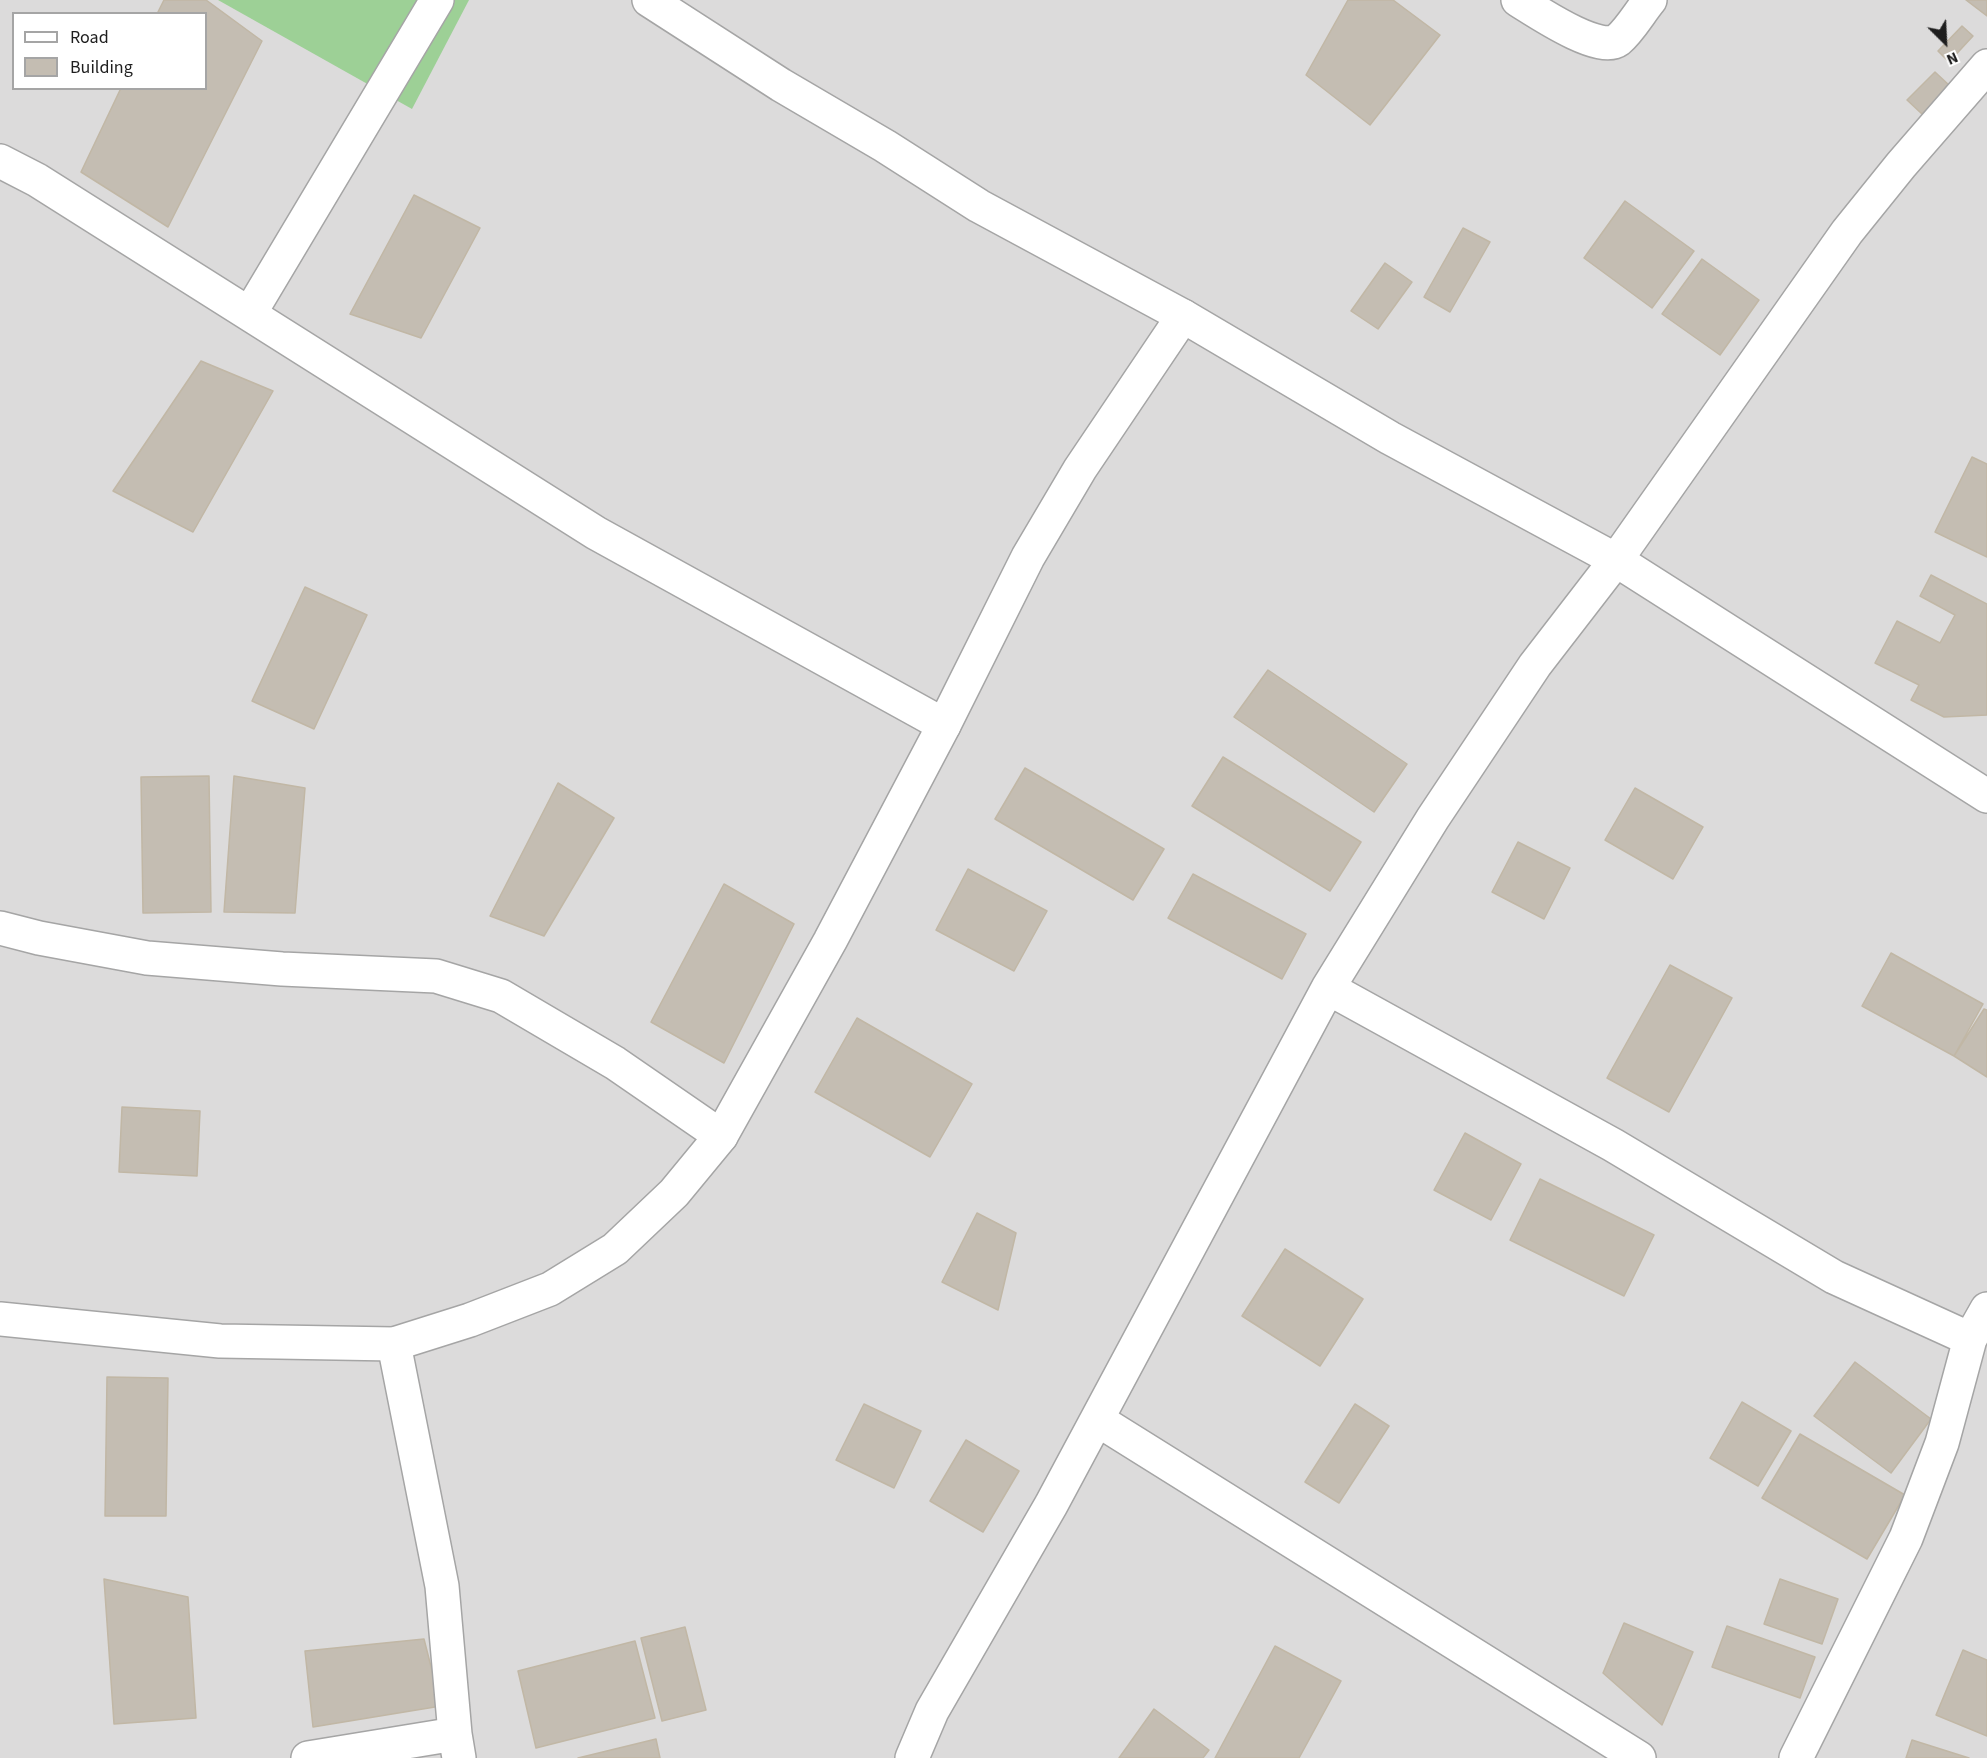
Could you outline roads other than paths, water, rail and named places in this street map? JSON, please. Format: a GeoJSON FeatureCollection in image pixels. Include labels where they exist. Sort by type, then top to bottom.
{"type":"FeatureCollection","features":[{"type":"Feature","properties":{"kind":"street"},"geometry":{"type":"LineString","coordinates":[[250,313],[437,0]]}},
{"type":"Feature","properties":{"kind":"street"},"geometry":{"type":"LineString","coordinates":[[649,0],[781,85],[885,146],[979,206],[1183,316],[1390,438],[1616,560],[1987,796]]}},
{"type":"Feature","properties":{"kind":"street"},"geometry":{"type":"LineString","coordinates":[[1518,0],[1554,22],[1594,41],[1607,44],[1617,41],[1650,0]]}},
{"type":"Feature","properties":{"kind":"street"},"geometry":{"type":"LineString","coordinates":[[912,1758],[932,1711],[1098,1420],[1328,988],[1433,818],[1535,665],[1616,560],[1847,232],[1901,165],[1987,66]]}},
{"type":"Feature","properties":{"kind":"street"},"geometry":{"type":"LineString","coordinates":[[0,161],[37,180],[596,533],[944,725]]}},
{"type":"Feature","properties":{"kind":"street"},"geometry":{"type":"LineString","coordinates":[[0,1319],[220,1341],[394,1344],[470,1320],[550,1290],[615,1249],[674,1193],[721,1136],[830,941],[1040,538],[1080,469],[1183,316]]}},
{"type":"Feature","properties":{"kind":"street"},"geometry":{"type":"LineString","coordinates":[[0,928],[39,938],[147,958],[282,969],[436,976],[501,996],[615,1063],[721,1136]]}},
{"type":"Feature","properties":{"kind":"street"},"geometry":{"type":"LineString","coordinates":[[1328,988],[1613,1145],[1834,1277],[1970,1339]]}},
{"type":"Feature","properties":{"kind":"street"},"geometry":{"type":"LineString","coordinates":[[1796,1758],[1906,1538],[1942,1443],[1970,1339],[1987,1309]]}},
{"type":"Feature","properties":{"kind":"street"},"geometry":{"type":"LineString","coordinates":[[308,1758],[457,1746],[442,1586],[394,1344]]}},
{"type":"Feature","properties":{"kind":"street"},"geometry":{"type":"LineString","coordinates":[[1098,1420],[1639,1758]]}}]}
